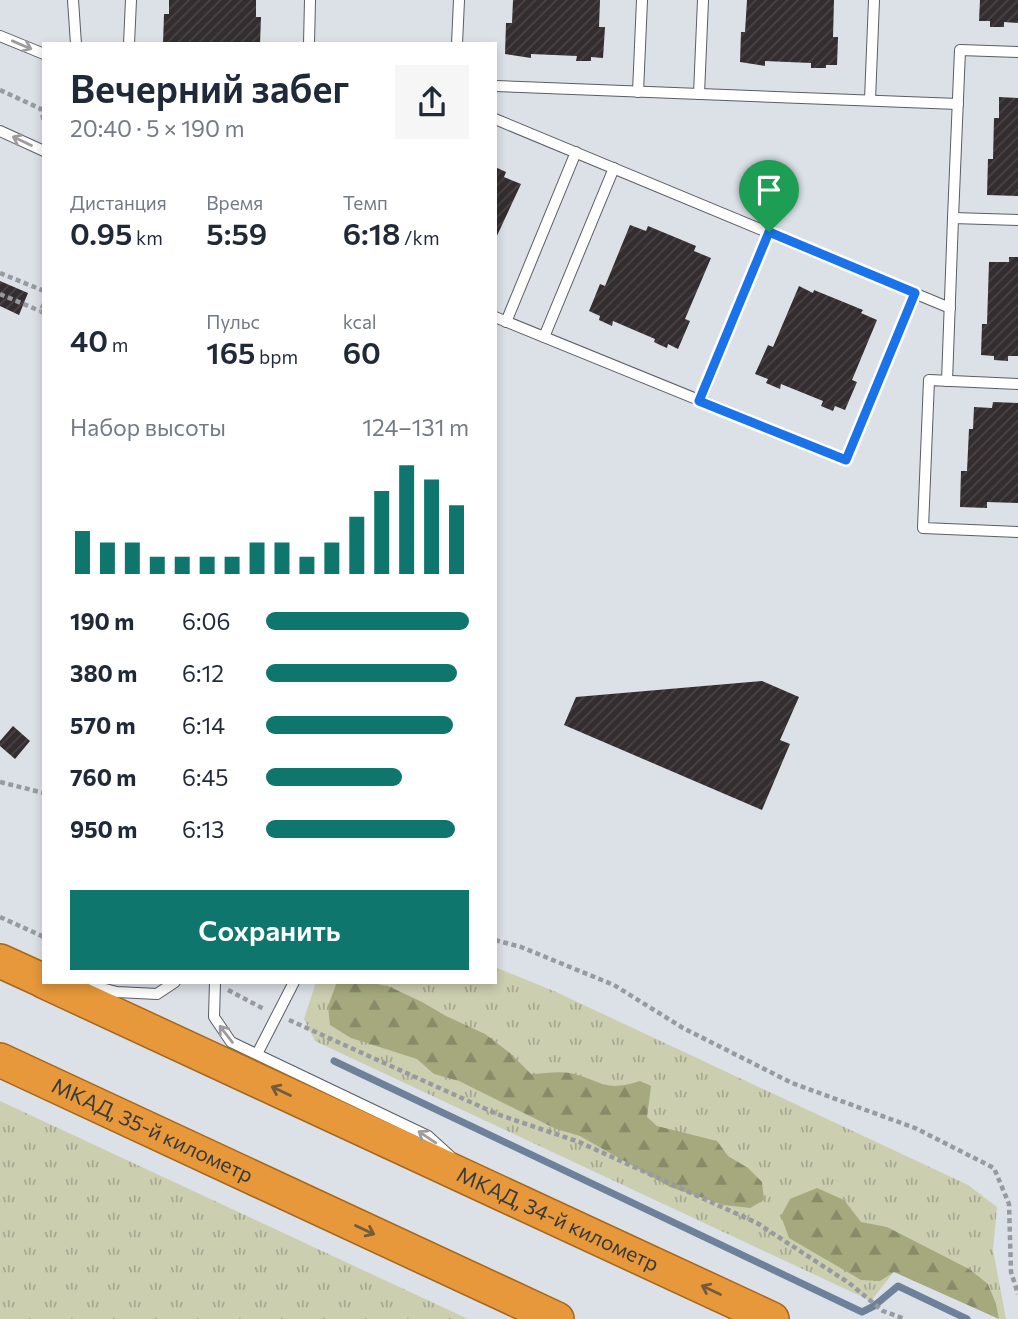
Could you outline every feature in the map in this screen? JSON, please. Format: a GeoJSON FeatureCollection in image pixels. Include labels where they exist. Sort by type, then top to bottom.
{"type":"FeatureCollection","features":[{"type":"Feature","properties":{"kind":"highway"},"geometry":{"type":"LineString","coordinates":[[4,963],[42,980]]}},
{"type":"Feature","properties":{"kind":"highway","name":"МКАД, 34-й километр"},"geometry":{"type":"LineString","coordinates":[[51,984],[772,1319]]}},
{"type":"Feature","properties":{"kind":"highway","name":"МКАД, 35-й километр"},"geometry":{"type":"LineString","coordinates":[[0,1060],[557,1319]]}},
{"type":"Feature","properties":{"kind":"lane"},"geometry":{"type":"LineString","coordinates":[[73,0],[76,42]]}},
{"type":"Feature","properties":{"kind":"lane"},"geometry":{"type":"LineString","coordinates":[[129,42],[131,0]]}},
{"type":"Feature","properties":{"kind":"lane"},"geometry":{"type":"LineString","coordinates":[[309,42],[310,0]]}},
{"type":"Feature","properties":{"kind":"lane"},"geometry":{"type":"LineString","coordinates":[[457,42],[459,0]]}},
{"type":"Feature","properties":{"kind":"lane"},"geometry":{"type":"LineString","coordinates":[[638,92],[642,0]]}},
{"type":"Feature","properties":{"kind":"lane"},"geometry":{"type":"LineString","coordinates":[[699,94],[703,0]]}},
{"type":"Feature","properties":{"kind":"lane"},"geometry":{"type":"LineString","coordinates":[[870,100],[874,0]]}},
{"type":"Feature","properties":{"kind":"lane"},"geometry":{"type":"LineString","coordinates":[[0,36],[42,53]]}},
{"type":"Feature","properties":{"kind":"lane"},"geometry":{"type":"LineString","coordinates":[[947,381],[960,50],[1018,52]]}},
{"type":"Feature","properties":{"kind":"lane"},"geometry":{"type":"LineString","coordinates":[[497,86],[958,104]]}},
{"type":"Feature","properties":{"kind":"lane"},"geometry":{"type":"LineString","coordinates":[[497,120],[950,307]]}},
{"type":"Feature","properties":{"kind":"lane"},"geometry":{"type":"LineString","coordinates":[[0,131],[42,150]]}},
{"type":"Feature","properties":{"kind":"lane"},"geometry":{"type":"LineString","coordinates":[[506,321],[576,152]]}},
{"type":"Feature","properties":{"kind":"lane"},"geometry":{"type":"LineString","coordinates":[[544,337],[614,168]]}},
{"type":"Feature","properties":{"kind":"lane"},"geometry":{"type":"LineString","coordinates":[[953,218],[1018,220]]}},
{"type":"Feature","properties":{"kind":"lane"},"geometry":{"type":"LineString","coordinates":[[699,401],[769,232]]}},
{"type":"Feature","properties":{"kind":"lane"},"geometry":{"type":"LineString","coordinates":[[497,318],[846,460],[915,293]]}},
{"type":"Feature","properties":{"kind":"lane"},"geometry":{"type":"LineString","coordinates":[[1018,384],[929,380],[923,528],[1018,532]]}},
{"type":"Feature","properties":{"kind":"lane"},"geometry":{"type":"LineString","coordinates":[[4,963],[42,973]]}},
{"type":"Feature","properties":{"kind":"lane"},"geometry":{"type":"LineString","coordinates":[[85,984],[117,992],[158,994],[172,984]]}},
{"type":"Feature","properties":{"kind":"lane"},"geometry":{"type":"LineString","coordinates":[[214,984],[214,1017],[231,1042],[428,1136],[478,1182]]}},
{"type":"Feature","properties":{"kind":"lane"},"geometry":{"type":"LineString","coordinates":[[257,1054],[293,984]]}},
{"type":"Feature","properties":{"kind":"path"},"geometry":{"type":"LineString","coordinates":[[0,90],[41,109],[42,113]]}},
{"type":"Feature","properties":{"kind":"path"},"geometry":{"type":"LineString","coordinates":[[0,273],[42,290]]}},
{"type":"Feature","properties":{"kind":"path"},"geometry":{"type":"LineString","coordinates":[[0,294],[42,312]]}},
{"type":"Feature","properties":{"kind":"path"},"geometry":{"type":"LineString","coordinates":[[0,782],[42,792]]}},
{"type":"Feature","properties":{"kind":"path"},"geometry":{"type":"LineString","coordinates":[[0,917],[42,936]]}},
{"type":"Feature","properties":{"kind":"path"},"geometry":{"type":"LineString","coordinates":[[497,941],[521,947],[614,985],[683,1028],[792,1083],[915,1128],[994,1168],[1009,1203],[1011,1272],[1018,1294]]}},
{"type":"Feature","properties":{"kind":"path"},"geometry":{"type":"LineString","coordinates":[[218,984],[265,1009]]}},
{"type":"Feature","properties":{"kind":"path"},"geometry":{"type":"LineString","coordinates":[[289,1020],[497,1114],[579,1142],[757,1223],[888,1315],[905,1319]]}},
{"type":"Feature","properties":{"kind":"green space"},"geometry":{"type":"Polygon","coordinates":[[[497,968],[556,992],[968,1185],[997,1207],[993,1250],[1006,1319],[1000,1319],[894,1272],[871,1301],[315,1041],[304,1019],[315,984],[497,984],[497,968]]]}},
{"type":"Feature","properties":{"kind":"green space"},"geometry":{"type":"Polygon","coordinates":[[[336,984],[377,984],[390,987],[485,1034],[531,1074],[565,1072],[610,1086],[640,1081],[651,1086],[647,1117],[657,1126],[717,1141],[728,1156],[748,1168],[762,1182],[764,1200],[750,1208],[724,1205],[670,1187],[580,1136],[556,1129],[459,1081],[434,1074],[417,1059],[351,1038],[330,1025],[328,1006],[336,984]]]}},
{"type":"Feature","properties":{"kind":"green space"},"geometry":{"type":"Polygon","coordinates":[[[0,1101],[468,1319],[0,1319],[0,1101]]]}},
{"type":"Feature","properties":{"kind":"green space"},"geometry":{"type":"Polygon","coordinates":[[[817,1188],[844,1200],[861,1222],[887,1227],[969,1269],[988,1284],[999,1319],[894,1272],[880,1281],[861,1280],[789,1238],[781,1216],[790,1199],[817,1188]]]}},
{"type":"Feature","properties":{"kind":"building"},"geometry":{"type":"Polygon","coordinates":[[[169,0],[256,0],[256,17],[261,17],[260,42],[163,42],[164,14],[169,14],[169,0]]]}},
{"type":"Feature","properties":{"kind":"building"},"geometry":{"type":"Polygon","coordinates":[[[513,0],[600,0],[599,27],[605,27],[603,58],[591,57],[591,61],[576,61],[577,56],[531,54],[531,58],[505,54],[506,23],[512,23],[513,0]]]}},
{"type":"Feature","properties":{"kind":"building"},"geometry":{"type":"Polygon","coordinates":[[[747,0],[834,0],[833,37],[838,37],[837,65],[811,68],[811,63],[765,61],[765,66],[740,62],[741,32],[745,32],[747,0]]]}},
{"type":"Feature","properties":{"kind":"building"},"geometry":{"type":"Polygon","coordinates":[[[980,0],[1018,0],[1018,23],[1004,22],[1004,27],[990,27],[990,21],[979,21],[980,0]]]}},
{"type":"Feature","properties":{"kind":"building"},"geometry":{"type":"Polygon","coordinates":[[[999,97],[1018,98],[1018,196],[987,195],[988,159],[993,159],[994,118],[999,118],[999,97]]]}},
{"type":"Feature","properties":{"kind":"building"},"geometry":{"type":"Polygon","coordinates":[[[497,168],[506,172],[504,177],[521,184],[497,236],[497,168]]]}},
{"type":"Feature","properties":{"kind":"building"},"geometry":{"type":"Polygon","coordinates":[[[630,225],[646,231],[648,226],[696,246],[694,251],[711,258],[685,319],[690,321],[678,349],[668,344],[667,348],[660,345],[654,342],[655,339],[613,321],[612,326],[589,311],[600,284],[605,286],[630,225]]]}},
{"type":"Feature","properties":{"kind":"building"},"geometry":{"type":"Polygon","coordinates":[[[1009,257],[1018,257],[1018,356],[1008,356],[1008,361],[994,360],[994,356],[981,355],[982,324],[987,324],[989,262],[1009,262],[1009,257]]]}},
{"type":"Feature","properties":{"kind":"building"},"geometry":{"type":"Polygon","coordinates":[[[0,281],[28,293],[19,315],[0,306],[0,281]]]}},
{"type":"Feature","properties":{"kind":"building"},"geometry":{"type":"Polygon","coordinates":[[[799,286],[863,310],[861,313],[877,320],[852,380],[857,382],[845,410],[835,406],[833,411],[821,406],[823,401],[781,384],[780,389],[766,383],[768,379],[755,374],[768,345],[773,347],[799,286]]]}},
{"type":"Feature","properties":{"kind":"building"},"geometry":{"type":"Polygon","coordinates":[[[993,402],[1018,403],[1018,503],[987,502],[987,508],[960,507],[961,471],[967,471],[969,429],[973,429],[974,407],[992,408],[993,402]]]}},
{"type":"Feature","properties":{"kind":"building"},"geometry":{"type":"Polygon","coordinates":[[[762,681],[799,697],[780,740],[790,744],[762,810],[564,725],[576,697],[762,681]]]}},
{"type":"Feature","properties":{"kind":"building"},"geometry":{"type":"Polygon","coordinates":[[[13,726],[30,741],[15,759],[0,746],[0,741],[13,726]]]}},
{"type":"Feature","properties":{"kind":"waterway"},"geometry":{"type":"LineString","coordinates":[[334,1061],[862,1312],[874,1306],[898,1286],[967,1319]]}},
{"type":"Feature","properties":{"kind":"route"},"geometry":{"type":"LineString","coordinates":[[769,232],[915,293],[846,460],[699,401],[769,232]]}}]}
